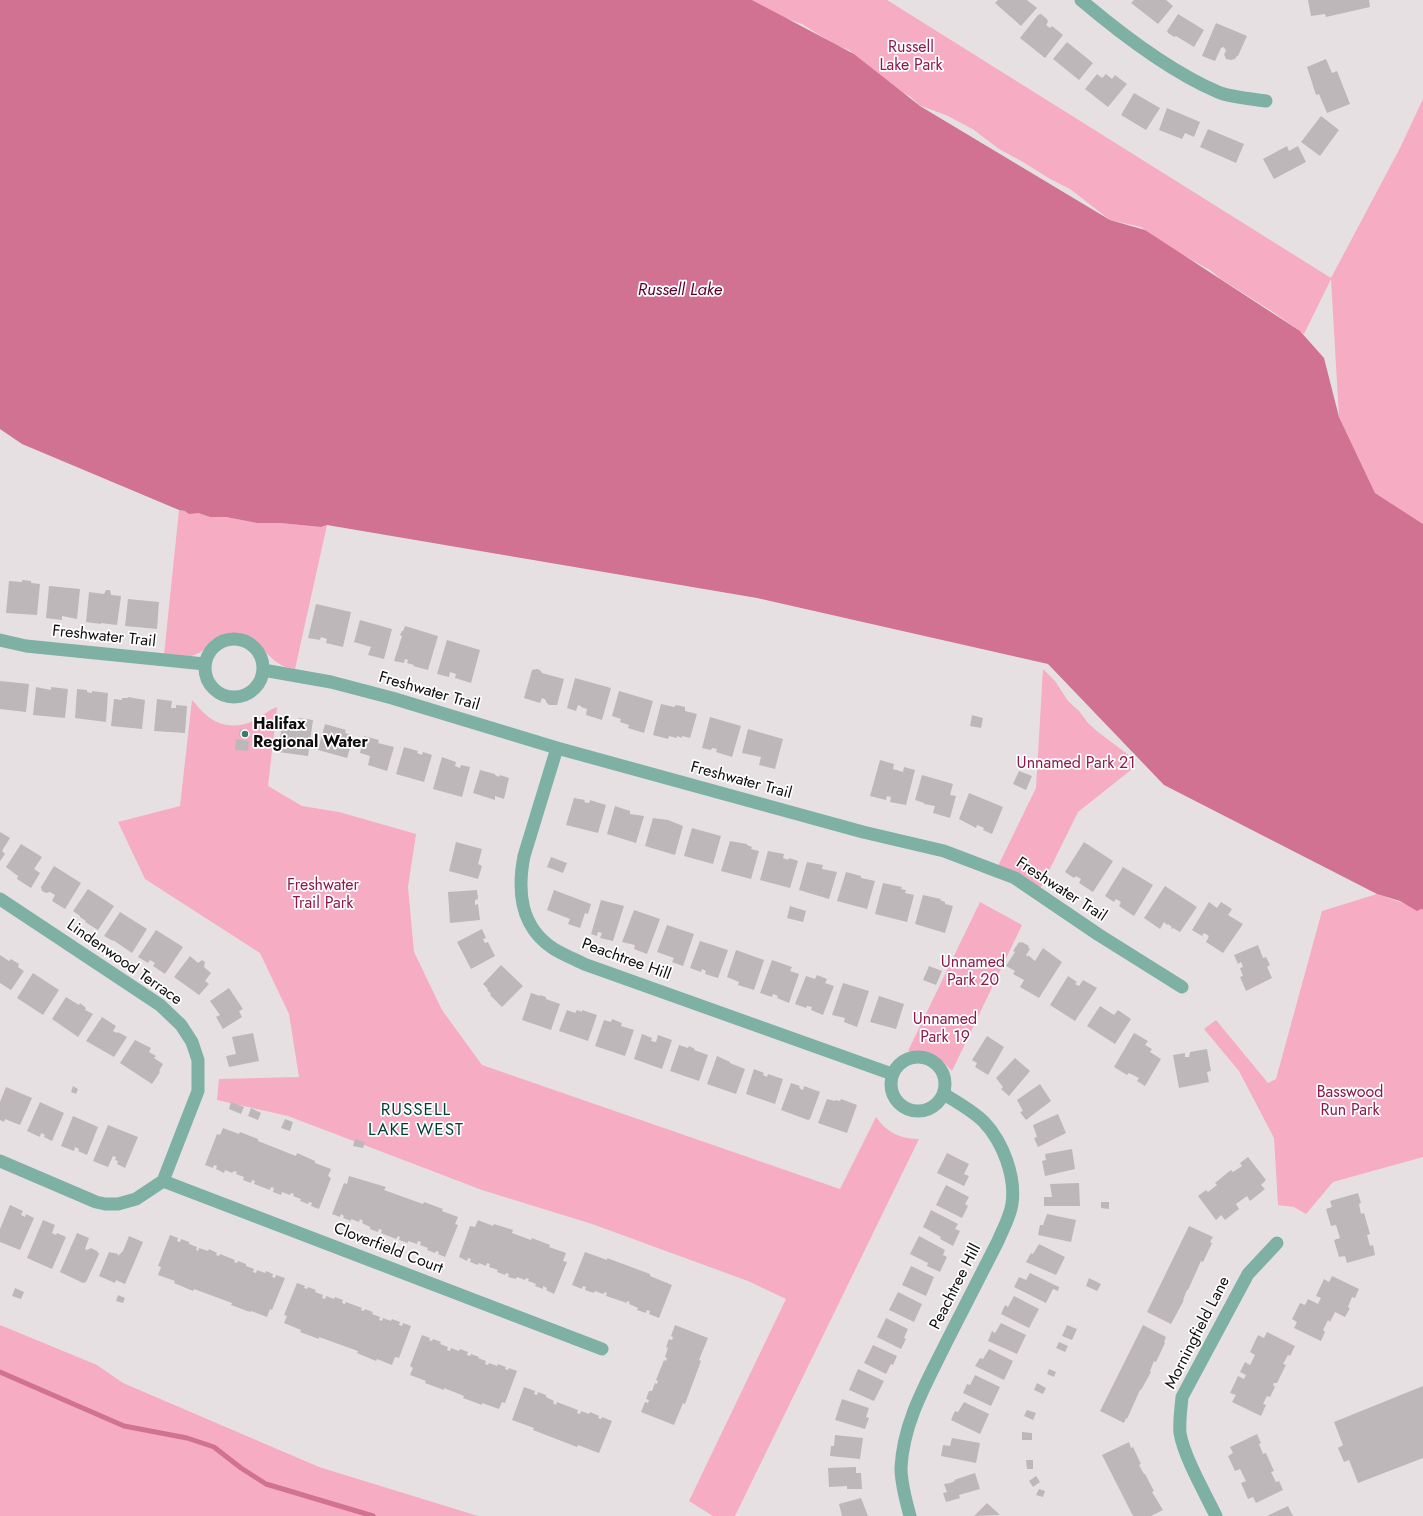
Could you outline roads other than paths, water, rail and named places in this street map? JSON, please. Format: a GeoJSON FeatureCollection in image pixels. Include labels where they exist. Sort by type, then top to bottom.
{"type":"FeatureCollection","features":[{"type":"Feature","properties":{"kind":"street"},"geometry":{"type":"LineString","coordinates":[[1081,0],[1098,15],[1174,69],[1219,93],[1266,101]]}},
{"type":"Feature","properties":{"kind":"street"},"geometry":{"type":"LineString","coordinates":[[232,639],[242,640],[251,644],[258,651],[262,660],[263,670],[261,679],[256,687],[249,693],[231,697],[214,689],[208,682],[205,664],[208,654],[218,644],[232,639]]}},
{"type":"Feature","properties":{"kind":"street","name":"Freshwater Trail"},"geometry":{"type":"LineString","coordinates":[[0,640],[26,646],[205,664]]}},
{"type":"Feature","properties":{"kind":"street","name":"Freshwater Trail"},"geometry":{"type":"LineString","coordinates":[[263,670],[330,682],[392,698],[557,748],[863,832],[944,851],[1015,878],[1099,935],[1182,987]]}},
{"type":"Feature","properties":{"kind":"street","name":"Peachtree Hill"},"geometry":{"type":"LineString","coordinates":[[557,748],[522,867],[520,892],[522,904],[525,915],[536,933],[552,948],[584,964],[892,1074]]}},
{"type":"Feature","properties":{"kind":"street","name":"Lindenwood Terrace"},"geometry":{"type":"LineString","coordinates":[[0,899],[160,1005],[181,1025],[192,1042],[198,1060],[198,1091],[163,1181]]}},
{"type":"Feature","properties":{"kind":"street"},"geometry":{"type":"LineString","coordinates":[[920,1056],[929,1059],[936,1062],[942,1069],[946,1086],[944,1094],[939,1102],[931,1108],[922,1111],[909,1109],[896,1101],[892,1092],[892,1074],[897,1066],[904,1060],[920,1056]]}},
{"type":"Feature","properties":{"kind":"street","name":"Peachtree Hill"},"geometry":{"type":"LineString","coordinates":[[910,1516],[905,1497],[901,1470],[905,1436],[914,1410],[926,1384],[998,1241],[1008,1217],[1012,1199],[1012,1181],[1009,1168],[1000,1144],[993,1133],[985,1122],[975,1114],[944,1094]]}},
{"type":"Feature","properties":{"kind":"street"},"geometry":{"type":"LineString","coordinates":[[0,1161],[96,1202],[105,1204],[118,1204],[136,1199],[163,1181]]}},
{"type":"Feature","properties":{"kind":"street","name":"Cloverfield Court"},"geometry":{"type":"LineString","coordinates":[[163,1181],[602,1349]]}},
{"type":"Feature","properties":{"kind":"street","name":"Morningfield Lane"},"geometry":{"type":"LineString","coordinates":[[1216,1516],[1185,1450],[1180,1434],[1182,1396],[1248,1274],[1277,1242]]}},
{"type":"Feature","properties":{"kind":"water","name":"Russell Lake"},"geometry":{"type":"Polygon","coordinates":[[[0,0],[752,0],[854,54],[920,106],[1110,220],[1145,230],[1300,331],[1324,358],[1339,417],[1375,493],[1423,524],[1423,910],[1421,909],[1417,911],[1400,901],[1377,894],[1164,785],[1048,664],[757,598],[327,525],[321,527],[280,523],[257,523],[226,517],[210,517],[198,513],[189,514],[185,511],[179,510],[22,444],[0,429],[0,0]]]}},
{"type":"Feature","properties":{"kind":"waterway"},"geometry":{"type":"LineString","coordinates":[[0,1372],[124,1426],[187,1438],[214,1447],[241,1468],[266,1484],[373,1516]]}},
{"type":"Feature","properties":{"kind":"place","name":"Halifax Regional Water"},"geometry":{"type":"Point","coordinates":[245,734]}},
{"type":"Feature","properties":{"kind":"district","name":"RUSSELL LAKE WEST"},"geometry":{"type":"Point","coordinates":[416,1121]}},
{"type":"Feature","properties":{"kind":"park label","name":"Russell Lake Park"},"geometry":{"type":"Point","coordinates":[911,57]}},
{"type":"Feature","properties":{"kind":"park label","name":"Unnamed Park 21"},"geometry":{"type":"Point","coordinates":[1076,764]}},
{"type":"Feature","properties":{"kind":"park label","name":"Freshwater Trail Park"},"geometry":{"type":"Point","coordinates":[323,895]}},
{"type":"Feature","properties":{"kind":"park label","name":"Unnamed Park 20"},"geometry":{"type":"Point","coordinates":[973,972]}},
{"type":"Feature","properties":{"kind":"park label","name":"Unnamed Park 19"},"geometry":{"type":"Point","coordinates":[945,1029]}},
{"type":"Feature","properties":{"kind":"park label","name":"Basswood Run Park"},"geometry":{"type":"Point","coordinates":[1350,1102]}}]}
